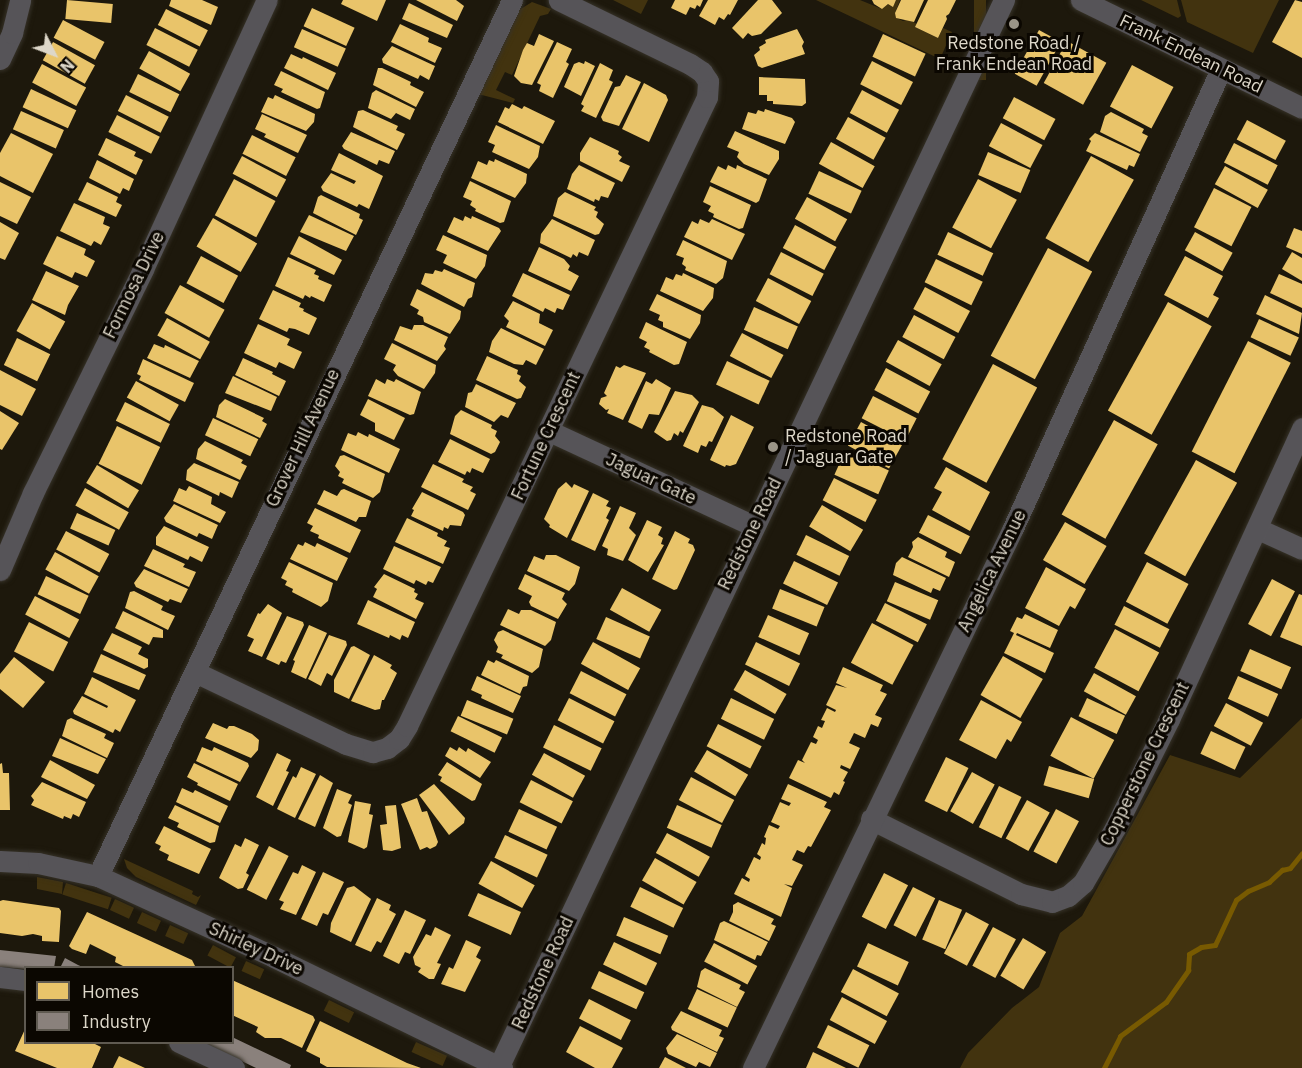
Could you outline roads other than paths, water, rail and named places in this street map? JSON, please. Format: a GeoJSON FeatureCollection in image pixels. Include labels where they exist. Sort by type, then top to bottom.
{"type":"FeatureCollection","features":[{"type":"Feature","properties":{"kind":"street"},"geometry":{"type":"LineString","coordinates":[[0,59],[12,33],[20,0]]}},
{"type":"Feature","properties":{"kind":"street","name":"Formosa Drive"},"geometry":{"type":"LineString","coordinates":[[0,570],[33,493],[143,269],[267,0]]}},
{"type":"Feature","properties":{"kind":"street","name":"Grover Hill Avenue"},"geometry":{"type":"LineString","coordinates":[[98,876],[512,0]]}},
{"type":"Feature","properties":{"kind":"street","name":"Fortune Crescent"},"geometry":{"type":"LineString","coordinates":[[195,672],[346,744],[373,752],[387,748],[399,739],[407,726],[707,97],[708,81],[702,72],[690,64],[559,0]]}},
{"type":"Feature","properties":{"kind":"street","name":"Redstone Road"},"geometry":{"type":"LineString","coordinates":[[500,1068],[1004,0]]}},
{"type":"Feature","properties":{"kind":"street","name":"Frank Endean Road"},"geometry":{"type":"LineString","coordinates":[[1081,0],[1302,108]]}},
{"type":"Feature","properties":{"kind":"street","name":"Angelica Avenue"},"geometry":{"type":"LineString","coordinates":[[753,1068],[1013,528],[1221,69]]}},
{"type":"Feature","properties":{"kind":"street","name":"Copperstone Crescent"},"geometry":{"type":"LineString","coordinates":[[872,819],[1021,894],[1052,902],[1068,896],[1083,883],[1115,828],[1258,529],[1302,428]]}},
{"type":"Feature","properties":{"kind":"street","name":"Jaguar Gate"},"geometry":{"type":"LineString","coordinates":[[549,431],[754,526]]}},
{"type":"Feature","properties":{"kind":"street"},"geometry":{"type":"LineString","coordinates":[[1258,529],[1302,549]]}},
{"type":"Feature","properties":{"kind":"street","name":"Shirley Drive"},"geometry":{"type":"LineString","coordinates":[[0,861],[38,863],[98,876],[274,957],[500,1068]]}},
{"type":"Feature","properties":{"kind":"street"},"geometry":{"type":"LineString","coordinates":[[0,977],[24,980]]}},
{"type":"Feature","properties":{"kind":"street"},"geometry":{"type":"LineString","coordinates":[[183,1044],[234,1068]]}},
{"type":"Feature","properties":{"kind":"waterway"},"geometry":{"type":"LineString","coordinates":[[1104,1068],[1120,1036],[1166,1002],[1188,970],[1189,954],[1201,947],[1215,945],[1236,900],[1248,891],[1269,882],[1282,870],[1290,868],[1302,853]]}},
{"type":"Feature","properties":{"kind":"place","name":"Redstone Road / Frank Endean Road"},"geometry":{"type":"Point","coordinates":[1014,24]}},
{"type":"Feature","properties":{"kind":"place","name":"Redstone Road / Jaguar Gate"},"geometry":{"type":"Point","coordinates":[773,447]}}]}
